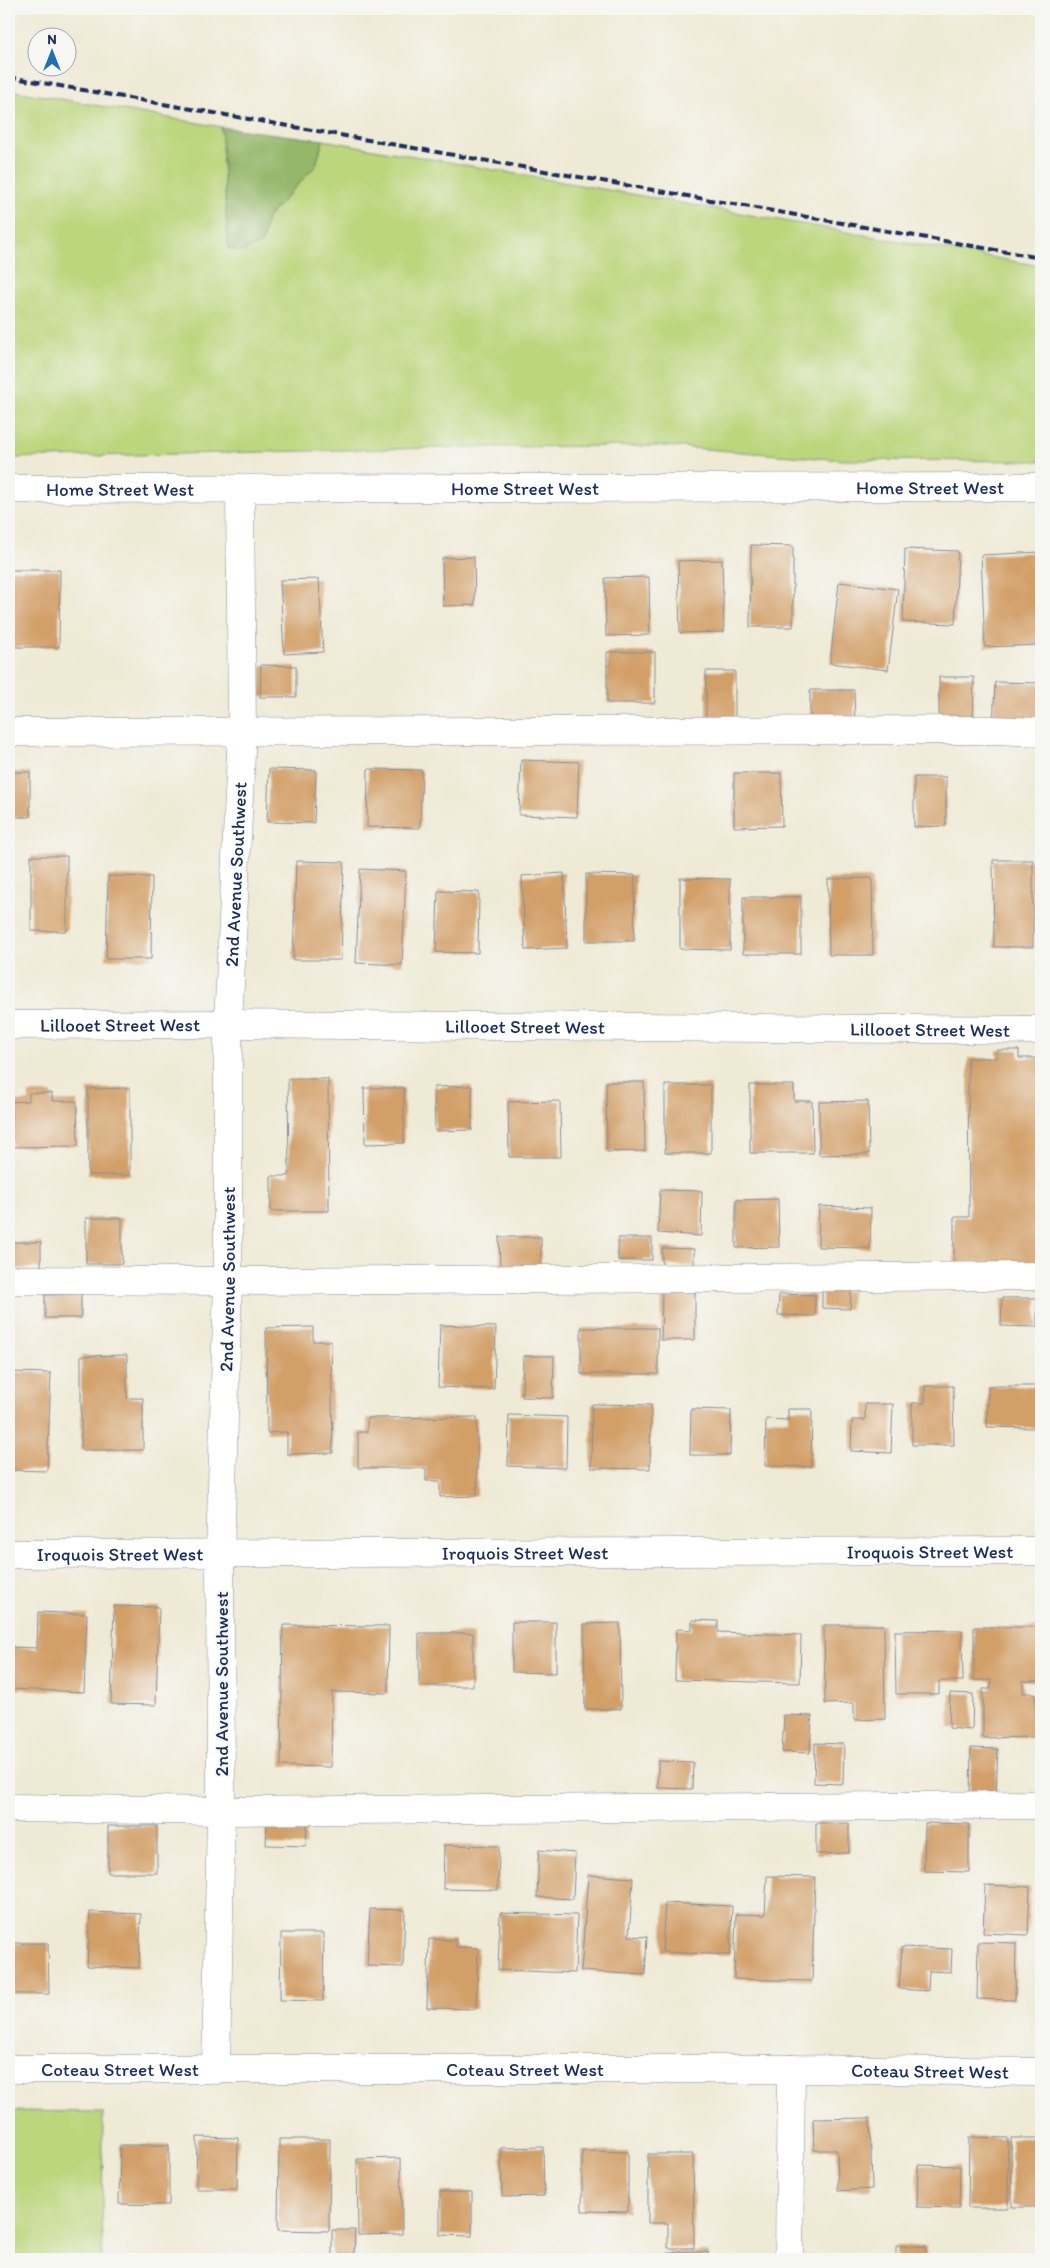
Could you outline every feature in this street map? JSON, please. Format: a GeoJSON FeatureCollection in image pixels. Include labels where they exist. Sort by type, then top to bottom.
{"type":"FeatureCollection","features":[{"type":"Feature","properties":{"kind":"street","name":"Home Street West"},"geometry":{"type":"LineString","coordinates":[[9,489],[1041,487]]}},
{"type":"Feature","properties":{"kind":"street","name":"2nd Avenue Southwest"},"geometry":{"type":"LineString","coordinates":[[216,2070],[221,1811],[220,1554],[228,1281],[228,1024],[242,732],[240,488]]}},
{"type":"Feature","properties":{"kind":"street"},"geometry":{"type":"LineString","coordinates":[[9,732],[983,730],[1041,732]]}},
{"type":"Feature","properties":{"kind":"street","name":"Lillooet Street West"},"geometry":{"type":"LineString","coordinates":[[9,1025],[228,1024],[1041,1030]]}},
{"type":"Feature","properties":{"kind":"street"},"geometry":{"type":"LineString","coordinates":[[9,1280],[228,1281],[1041,1276]]}},
{"type":"Feature","properties":{"kind":"street","name":"Iroquois Street West"},"geometry":{"type":"LineString","coordinates":[[9,1554],[1041,1551]]}},
{"type":"Feature","properties":{"kind":"street"},"geometry":{"type":"LineString","coordinates":[[9,1808],[221,1811],[1041,1805]]}},
{"type":"Feature","properties":{"kind":"street","name":"Coteau Street West"},"geometry":{"type":"LineString","coordinates":[[9,2069],[791,2069],[1041,2072]]}},
{"type":"Feature","properties":{"kind":"street"},"geometry":{"type":"LineString","coordinates":[[789,2259],[791,2069]]}},
{"type":"Feature","properties":{"kind":"green space"},"geometry":{"type":"Polygon","coordinates":[[[9,90],[221,127],[228,248],[262,243],[267,218],[316,165],[323,140],[1041,266],[1041,461],[843,460],[666,446],[478,447],[9,458],[9,90]]]}},
{"type":"Feature","properties":{"kind":"green space"},"geometry":{"type":"Polygon","coordinates":[[[221,127],[323,140],[316,165],[267,218],[262,243],[240,252],[228,248],[221,127]]]}},
{"type":"Feature","properties":{"kind":"green space"},"geometry":{"type":"Polygon","coordinates":[[[9,2111],[103,2112],[102,2259],[9,2259],[9,2111]]]}},
{"type":"Feature","properties":{"kind":"building"},"geometry":{"type":"Polygon","coordinates":[[[751,545],[793,546],[793,627],[750,627],[751,545]]]}},
{"type":"Feature","properties":{"kind":"building"},"geometry":{"type":"Polygon","coordinates":[[[905,549],[958,551],[955,624],[903,622],[905,549]]]}},
{"type":"Feature","properties":{"kind":"building"},"geometry":{"type":"Polygon","coordinates":[[[1041,552],[1041,645],[985,647],[981,555],[1041,552]]]}},
{"type":"Feature","properties":{"kind":"building"},"geometry":{"type":"Polygon","coordinates":[[[474,557],[475,605],[443,606],[442,558],[474,557]]]}},
{"type":"Feature","properties":{"kind":"building"},"geometry":{"type":"Polygon","coordinates":[[[722,560],[724,632],[680,633],[678,561],[722,560]]]}},
{"type":"Feature","properties":{"kind":"building"},"geometry":{"type":"Polygon","coordinates":[[[9,570],[60,570],[59,647],[9,647],[9,570]]]}},
{"type":"Feature","properties":{"kind":"building"},"geometry":{"type":"Polygon","coordinates":[[[649,577],[650,635],[606,636],[605,578],[649,577]]]}},
{"type":"Feature","properties":{"kind":"building"},"geometry":{"type":"Polygon","coordinates":[[[319,579],[323,652],[284,654],[280,580],[319,579]]]}},
{"type":"Feature","properties":{"kind":"building"},"geometry":{"type":"Polygon","coordinates":[[[839,582],[898,589],[888,670],[830,663],[839,582]]]}},
{"type":"Feature","properties":{"kind":"building"},"geometry":{"type":"Polygon","coordinates":[[[607,652],[655,652],[655,703],[607,703],[607,652]]]}},
{"type":"Feature","properties":{"kind":"building"},"geometry":{"type":"Polygon","coordinates":[[[261,665],[296,666],[296,697],[260,697],[261,665]]]}},
{"type":"Feature","properties":{"kind":"building"},"geometry":{"type":"Polygon","coordinates":[[[706,671],[735,671],[735,718],[706,717],[706,671]]]}},
{"type":"Feature","properties":{"kind":"building"},"geometry":{"type":"Polygon","coordinates":[[[939,677],[974,677],[973,720],[939,720],[939,677]]]}},
{"type":"Feature","properties":{"kind":"building"},"geometry":{"type":"Polygon","coordinates":[[[995,682],[1041,683],[1041,732],[993,730],[995,682]]]}},
{"type":"Feature","properties":{"kind":"building"},"geometry":{"type":"Polygon","coordinates":[[[810,690],[854,690],[855,723],[810,723],[810,690]]]}},
{"type":"Feature","properties":{"kind":"building"},"geometry":{"type":"Polygon","coordinates":[[[521,760],[579,762],[577,817],[519,815],[521,760]]]}},
{"type":"Feature","properties":{"kind":"building"},"geometry":{"type":"Polygon","coordinates":[[[269,769],[316,770],[314,823],[267,822],[269,769]]]}},
{"type":"Feature","properties":{"kind":"building"},"geometry":{"type":"Polygon","coordinates":[[[368,769],[422,770],[420,828],[367,827],[368,769]]]}},
{"type":"Feature","properties":{"kind":"building"},"geometry":{"type":"Polygon","coordinates":[[[9,772],[30,772],[30,817],[9,817],[9,772]]]}},
{"type":"Feature","properties":{"kind":"building"},"geometry":{"type":"Polygon","coordinates":[[[734,773],[781,773],[782,826],[734,827],[734,773]]]}},
{"type":"Feature","properties":{"kind":"building"},"geometry":{"type":"Polygon","coordinates":[[[914,777],[946,777],[946,826],[914,827],[914,777]]]}},
{"type":"Feature","properties":{"kind":"building"},"geometry":{"type":"Polygon","coordinates":[[[31,856],[67,856],[67,931],[31,931],[31,856]]]}},
{"type":"Feature","properties":{"kind":"building"},"geometry":{"type":"Polygon","coordinates":[[[993,860],[1033,860],[1033,947],[994,947],[993,860]]]}},
{"type":"Feature","properties":{"kind":"building"},"geometry":{"type":"Polygon","coordinates":[[[296,861],[344,862],[341,960],[293,960],[296,861]]]}},
{"type":"Feature","properties":{"kind":"building"},"geometry":{"type":"Polygon","coordinates":[[[360,869],[406,871],[402,965],[356,963],[360,869]]]}},
{"type":"Feature","properties":{"kind":"building"},"geometry":{"type":"Polygon","coordinates":[[[564,873],[567,948],[525,950],[522,876],[564,873]]]}},
{"type":"Feature","properties":{"kind":"building"},"geometry":{"type":"Polygon","coordinates":[[[586,874],[635,875],[634,941],[586,941],[586,874]]]}},
{"type":"Feature","properties":{"kind":"building"},"geometry":{"type":"Polygon","coordinates":[[[108,876],[152,877],[151,959],[106,959],[108,876]]]}},
{"type":"Feature","properties":{"kind":"building"},"geometry":{"type":"Polygon","coordinates":[[[680,878],[730,879],[730,950],[680,949],[680,878]]]}},
{"type":"Feature","properties":{"kind":"building"},"geometry":{"type":"Polygon","coordinates":[[[872,878],[873,955],[829,955],[828,879],[872,878]]]}},
{"type":"Feature","properties":{"kind":"building"},"geometry":{"type":"Polygon","coordinates":[[[438,891],[479,892],[478,953],[436,952],[438,891]]]}},
{"type":"Feature","properties":{"kind":"building"},"geometry":{"type":"Polygon","coordinates":[[[743,897],[801,897],[801,954],[743,954],[743,897]]]}},
{"type":"Feature","properties":{"kind":"building"},"geometry":{"type":"Polygon","coordinates":[[[997,1050],[1019,1050],[1019,1058],[1041,1058],[1041,1264],[954,1264],[954,1217],[969,1217],[968,1058],[997,1058],[997,1050]]]}},
{"type":"Feature","properties":{"kind":"building"},"geometry":{"type":"Polygon","coordinates":[[[288,1079],[328,1079],[329,1211],[271,1211],[271,1176],[289,1176],[288,1079]]]}},
{"type":"Feature","properties":{"kind":"building"},"geometry":{"type":"Polygon","coordinates":[[[606,1082],[644,1082],[645,1151],[607,1152],[606,1082]]]}},
{"type":"Feature","properties":{"kind":"building"},"geometry":{"type":"Polygon","coordinates":[[[665,1085],[711,1085],[711,1153],[665,1153],[665,1085]]]}},
{"type":"Feature","properties":{"kind":"building"},"geometry":{"type":"Polygon","coordinates":[[[750,1085],[794,1085],[794,1101],[812,1101],[813,1153],[750,1153],[750,1085]]]}},
{"type":"Feature","properties":{"kind":"building"},"geometry":{"type":"Polygon","coordinates":[[[472,1086],[472,1130],[435,1131],[434,1087],[472,1086]]]}},
{"type":"Feature","properties":{"kind":"building"},"geometry":{"type":"Polygon","coordinates":[[[130,1088],[130,1175],[88,1175],[88,1089],[130,1088]]]}},
{"type":"Feature","properties":{"kind":"building"},"geometry":{"type":"Polygon","coordinates":[[[364,1088],[404,1088],[404,1143],[365,1144],[364,1088]]]}},
{"type":"Feature","properties":{"kind":"building"},"geometry":{"type":"Polygon","coordinates":[[[29,1093],[52,1093],[52,1101],[77,1101],[78,1146],[12,1147],[11,1102],[29,1101],[29,1093]]]}},
{"type":"Feature","properties":{"kind":"building"},"geometry":{"type":"Polygon","coordinates":[[[560,1101],[561,1157],[509,1157],[508,1102],[560,1101]]]}},
{"type":"Feature","properties":{"kind":"building"},"geometry":{"type":"Polygon","coordinates":[[[868,1101],[869,1154],[819,1155],[819,1102],[868,1101]]]}},
{"type":"Feature","properties":{"kind":"building"},"geometry":{"type":"Polygon","coordinates":[[[660,1190],[702,1191],[701,1236],[658,1233],[660,1190]]]}},
{"type":"Feature","properties":{"kind":"building"},"geometry":{"type":"Polygon","coordinates":[[[778,1199],[779,1247],[736,1248],[736,1200],[778,1199]]]}},
{"type":"Feature","properties":{"kind":"building"},"geometry":{"type":"Polygon","coordinates":[[[819,1206],[871,1208],[870,1248],[818,1247],[819,1206]]]}},
{"type":"Feature","properties":{"kind":"building"},"geometry":{"type":"Polygon","coordinates":[[[86,1218],[122,1218],[122,1264],[86,1264],[86,1218]]]}},
{"type":"Feature","properties":{"kind":"building"},"geometry":{"type":"Polygon","coordinates":[[[499,1237],[541,1237],[541,1266],[500,1266],[499,1237]]]}},
{"type":"Feature","properties":{"kind":"building"},"geometry":{"type":"Polygon","coordinates":[[[618,1238],[652,1238],[652,1260],[618,1260],[618,1238]]]}},
{"type":"Feature","properties":{"kind":"building"},"geometry":{"type":"Polygon","coordinates":[[[9,1242],[41,1242],[41,1268],[9,1269],[9,1242]]]}},
{"type":"Feature","properties":{"kind":"building"},"geometry":{"type":"Polygon","coordinates":[[[662,1248],[694,1249],[694,1266],[662,1265],[662,1248]]]}},
{"type":"Feature","properties":{"kind":"building"},"geometry":{"type":"Polygon","coordinates":[[[822,1290],[851,1291],[850,1309],[822,1308],[822,1290]]]}},
{"type":"Feature","properties":{"kind":"building"},"geometry":{"type":"Polygon","coordinates":[[[662,1291],[695,1291],[695,1340],[661,1340],[662,1291]]]}},
{"type":"Feature","properties":{"kind":"building"},"geometry":{"type":"Polygon","coordinates":[[[81,1294],[81,1318],[45,1318],[45,1295],[81,1294]]]}},
{"type":"Feature","properties":{"kind":"building"},"geometry":{"type":"Polygon","coordinates":[[[779,1294],[815,1295],[815,1316],[778,1315],[779,1294]]]}},
{"type":"Feature","properties":{"kind":"building"},"geometry":{"type":"Polygon","coordinates":[[[1002,1298],[1037,1298],[1037,1327],[1001,1326],[1002,1298]]]}},
{"type":"Feature","properties":{"kind":"building"},"geometry":{"type":"Polygon","coordinates":[[[440,1325],[496,1327],[494,1389],[438,1387],[440,1325]]]}},
{"type":"Feature","properties":{"kind":"building"},"geometry":{"type":"Polygon","coordinates":[[[313,1327],[313,1341],[331,1341],[333,1453],[287,1454],[287,1432],[267,1433],[266,1328],[313,1327]]]}},
{"type":"Feature","properties":{"kind":"building"},"geometry":{"type":"Polygon","coordinates":[[[581,1328],[658,1328],[658,1374],[581,1374],[581,1328]]]}},
{"type":"Feature","properties":{"kind":"building"},"geometry":{"type":"Polygon","coordinates":[[[127,1355],[127,1398],[143,1398],[143,1450],[81,1450],[81,1356],[127,1355]]]}},
{"type":"Feature","properties":{"kind":"building"},"geometry":{"type":"Polygon","coordinates":[[[523,1356],[554,1356],[553,1398],[522,1397],[523,1356]]]}},
{"type":"Feature","properties":{"kind":"building"},"geometry":{"type":"Polygon","coordinates":[[[9,1372],[51,1373],[47,1471],[9,1470],[9,1372]]]}},
{"type":"Feature","properties":{"kind":"building"},"geometry":{"type":"Polygon","coordinates":[[[925,1386],[953,1386],[954,1445],[912,1445],[912,1403],[925,1403],[925,1386]]]}},
{"type":"Feature","properties":{"kind":"building"},"geometry":{"type":"Polygon","coordinates":[[[988,1386],[1037,1386],[1036,1428],[987,1427],[988,1386]]]}},
{"type":"Feature","properties":{"kind":"building"},"geometry":{"type":"Polygon","coordinates":[[[592,1404],[651,1405],[650,1469],[591,1468],[592,1404]]]}},
{"type":"Feature","properties":{"kind":"building"},"geometry":{"type":"Polygon","coordinates":[[[865,1404],[893,1404],[891,1453],[851,1451],[852,1420],[865,1420],[865,1404]]]}},
{"type":"Feature","properties":{"kind":"building"},"geometry":{"type":"Polygon","coordinates":[[[691,1409],[731,1410],[730,1455],[690,1455],[691,1409]]]}},
{"type":"Feature","properties":{"kind":"building"},"geometry":{"type":"Polygon","coordinates":[[[788,1409],[812,1409],[811,1467],[765,1466],[766,1419],[788,1420],[788,1409]]]}},
{"type":"Feature","properties":{"kind":"building"},"geometry":{"type":"Polygon","coordinates":[[[509,1415],[567,1417],[566,1468],[508,1466],[509,1415]]]}},
{"type":"Feature","properties":{"kind":"building"},"geometry":{"type":"Polygon","coordinates":[[[477,1417],[477,1496],[440,1497],[440,1481],[426,1481],[426,1468],[358,1468],[358,1432],[367,1432],[367,1418],[477,1417]]]}},
{"type":"Feature","properties":{"kind":"building"},"geometry":{"type":"Polygon","coordinates":[[[114,1606],[159,1607],[156,1705],[111,1704],[114,1606]]]}},
{"type":"Feature","properties":{"kind":"building"},"geometry":{"type":"Polygon","coordinates":[[[38,1612],[87,1614],[84,1692],[9,1689],[9,1647],[37,1648],[38,1612]]]}},
{"type":"Feature","properties":{"kind":"building"},"geometry":{"type":"Polygon","coordinates":[[[692,1620],[718,1621],[718,1632],[801,1635],[800,1683],[675,1680],[676,1629],[692,1630],[692,1620]]]}},
{"type":"Feature","properties":{"kind":"building"},"geometry":{"type":"Polygon","coordinates":[[[512,1622],[556,1622],[556,1673],[512,1672],[512,1622]]]}},
{"type":"Feature","properties":{"kind":"building"},"geometry":{"type":"Polygon","coordinates":[[[620,1623],[621,1709],[585,1709],[584,1624],[620,1623]]]}},
{"type":"Feature","properties":{"kind":"building"},"geometry":{"type":"Polygon","coordinates":[[[283,1625],[389,1626],[388,1693],[332,1692],[331,1767],[281,1766],[283,1625]]]}},
{"type":"Feature","properties":{"kind":"building"},"geometry":{"type":"Polygon","coordinates":[[[824,1625],[884,1625],[885,1719],[854,1720],[854,1703],[825,1704],[824,1625]]]}},
{"type":"Feature","properties":{"kind":"building"},"geometry":{"type":"Polygon","coordinates":[[[974,1627],[1041,1627],[1041,1681],[1023,1681],[1023,1693],[1035,1693],[1036,1737],[983,1738],[983,1689],[991,1689],[991,1680],[974,1680],[974,1627]]]}},
{"type":"Feature","properties":{"kind":"building"},"geometry":{"type":"Polygon","coordinates":[[[962,1630],[963,1681],[939,1681],[939,1694],[896,1694],[895,1631],[962,1630]]]}},
{"type":"Feature","properties":{"kind":"building"},"geometry":{"type":"Polygon","coordinates":[[[419,1633],[473,1633],[473,1686],[419,1686],[419,1633]]]}},
{"type":"Feature","properties":{"kind":"building"},"geometry":{"type":"Polygon","coordinates":[[[950,1693],[973,1694],[972,1730],[949,1728],[950,1693]]]}},
{"type":"Feature","properties":{"kind":"building"},"geometry":{"type":"Polygon","coordinates":[[[784,1715],[812,1716],[810,1753],[782,1752],[784,1715]]]}},
{"type":"Feature","properties":{"kind":"building"},"geometry":{"type":"Polygon","coordinates":[[[815,1743],[844,1744],[843,1784],[814,1783],[815,1743]]]}},
{"type":"Feature","properties":{"kind":"building"},"geometry":{"type":"Polygon","coordinates":[[[971,1748],[998,1749],[996,1793],[970,1792],[971,1748]]]}},
{"type":"Feature","properties":{"kind":"building"},"geometry":{"type":"Polygon","coordinates":[[[658,1761],[693,1762],[692,1789],[658,1788],[658,1761]]]}},
{"type":"Feature","properties":{"kind":"building"},"geometry":{"type":"Polygon","coordinates":[[[267,1822],[307,1823],[306,1846],[266,1845],[267,1822]]]}},
{"type":"Feature","properties":{"kind":"building"},"geometry":{"type":"Polygon","coordinates":[[[816,1823],[849,1823],[849,1853],[816,1854],[816,1823]]]}},
{"type":"Feature","properties":{"kind":"building"},"geometry":{"type":"Polygon","coordinates":[[[925,1823],[969,1824],[969,1872],[924,1871],[925,1823]]]}},
{"type":"Feature","properties":{"kind":"building"},"geometry":{"type":"Polygon","coordinates":[[[108,1826],[157,1826],[157,1873],[108,1873],[108,1826]]]}},
{"type":"Feature","properties":{"kind":"building"},"geometry":{"type":"Polygon","coordinates":[[[444,1845],[499,1846],[498,1890],[443,1889],[444,1845]]]}},
{"type":"Feature","properties":{"kind":"building"},"geometry":{"type":"Polygon","coordinates":[[[539,1850],[575,1853],[573,1899],[537,1897],[539,1850]]]}},
{"type":"Feature","properties":{"kind":"building"},"geometry":{"type":"Polygon","coordinates":[[[588,1875],[633,1878],[629,1936],[647,1937],[645,1975],[581,1971],[588,1875]]]}},
{"type":"Feature","properties":{"kind":"building"},"geometry":{"type":"Polygon","coordinates":[[[767,1876],[815,1877],[812,1981],[734,1979],[736,1914],[765,1915],[767,1876]]]}},
{"type":"Feature","properties":{"kind":"building"},"geometry":{"type":"Polygon","coordinates":[[[985,1885],[1030,1887],[1028,1935],[983,1933],[985,1885]]]}},
{"type":"Feature","properties":{"kind":"building"},"geometry":{"type":"Polygon","coordinates":[[[665,1903],[732,1906],[730,1955],[662,1952],[665,1903]]]}},
{"type":"Feature","properties":{"kind":"building"},"geometry":{"type":"Polygon","coordinates":[[[370,1909],[405,1910],[403,1967],[367,1966],[370,1909]]]}},
{"type":"Feature","properties":{"kind":"building"},"geometry":{"type":"Polygon","coordinates":[[[90,1912],[141,1914],[139,1968],[87,1966],[90,1912]]]}},
{"type":"Feature","properties":{"kind":"building"},"geometry":{"type":"Polygon","coordinates":[[[500,1913],[577,1915],[575,1973],[498,1970],[500,1913]]]}},
{"type":"Feature","properties":{"kind":"building"},"geometry":{"type":"Polygon","coordinates":[[[281,1933],[324,1933],[323,2001],[280,2000],[281,1933]]]}},
{"type":"Feature","properties":{"kind":"building"},"geometry":{"type":"Polygon","coordinates":[[[429,1939],[456,1940],[456,1947],[478,1948],[476,2009],[427,2008],[429,1939]]]}},
{"type":"Feature","properties":{"kind":"building"},"geometry":{"type":"Polygon","coordinates":[[[978,1942],[1016,1943],[1015,2000],[977,1999],[978,1942]]]}},
{"type":"Feature","properties":{"kind":"building"},"geometry":{"type":"Polygon","coordinates":[[[12,1943],[48,1943],[49,1994],[13,1994],[12,1943]]]}},
{"type":"Feature","properties":{"kind":"building"},"geometry":{"type":"Polygon","coordinates":[[[902,1947],[952,1949],[951,1972],[929,1971],[928,1991],[899,1989],[902,1947]]]}},
{"type":"Feature","properties":{"kind":"building"},"geometry":{"type":"Polygon","coordinates":[[[870,2118],[872,2189],[838,2191],[837,2150],[814,2150],[813,2119],[870,2118]]]}},
{"type":"Feature","properties":{"kind":"building"},"geometry":{"type":"Polygon","coordinates":[[[197,2137],[238,2138],[237,2189],[196,2189],[197,2137]]]}},
{"type":"Feature","properties":{"kind":"building"},"geometry":{"type":"Polygon","coordinates":[[[969,2137],[1008,2138],[1008,2208],[968,2208],[969,2137]]]}},
{"type":"Feature","properties":{"kind":"building"},"geometry":{"type":"Polygon","coordinates":[[[1011,2138],[1041,2138],[1041,2207],[1012,2207],[1011,2138]]]}},
{"type":"Feature","properties":{"kind":"building"},"geometry":{"type":"Polygon","coordinates":[[[279,2139],[330,2139],[329,2231],[278,2230],[279,2139]]]}},
{"type":"Feature","properties":{"kind":"building"},"geometry":{"type":"Polygon","coordinates":[[[120,2145],[169,2145],[169,2205],[119,2204],[120,2145]]]}},
{"type":"Feature","properties":{"kind":"building"},"geometry":{"type":"Polygon","coordinates":[[[543,2147],[544,2196],[502,2197],[501,2148],[543,2147]]]}},
{"type":"Feature","properties":{"kind":"building"},"geometry":{"type":"Polygon","coordinates":[[[582,2151],[628,2152],[628,2212],[582,2211],[582,2151]]]}},
{"type":"Feature","properties":{"kind":"building"},"geometry":{"type":"Polygon","coordinates":[[[648,2154],[693,2154],[694,2248],[668,2248],[668,2223],[648,2223],[648,2154]]]}},
{"type":"Feature","properties":{"kind":"building"},"geometry":{"type":"Polygon","coordinates":[[[401,2158],[402,2234],[358,2235],[357,2159],[401,2158]]]}},
{"type":"Feature","properties":{"kind":"building"},"geometry":{"type":"Polygon","coordinates":[[[918,2165],[960,2166],[959,2208],[917,2207],[918,2165]]]}},
{"type":"Feature","properties":{"kind":"building"},"geometry":{"type":"Polygon","coordinates":[[[440,2192],[472,2192],[472,2236],[440,2235],[440,2192]]]}},
{"type":"Feature","properties":{"kind":"building"},"geometry":{"type":"Polygon","coordinates":[[[332,2230],[355,2230],[354,2259],[332,2259],[332,2230]]]}},
{"type":"Feature","properties":{"kind":"building"},"geometry":{"type":"Polygon","coordinates":[[[896,2246],[926,2246],[926,2259],[896,2259],[896,2246]]]}},
{"type":"Feature","properties":{"kind":"building"},"geometry":{"type":"Polygon","coordinates":[[[668,2252],[708,2252],[708,2259],[668,2259],[668,2252]]]}},
{"type":"Feature","properties":{"kind":"railway"},"geometry":{"type":"LineString","coordinates":[[9,77],[1041,258]]}}]}
